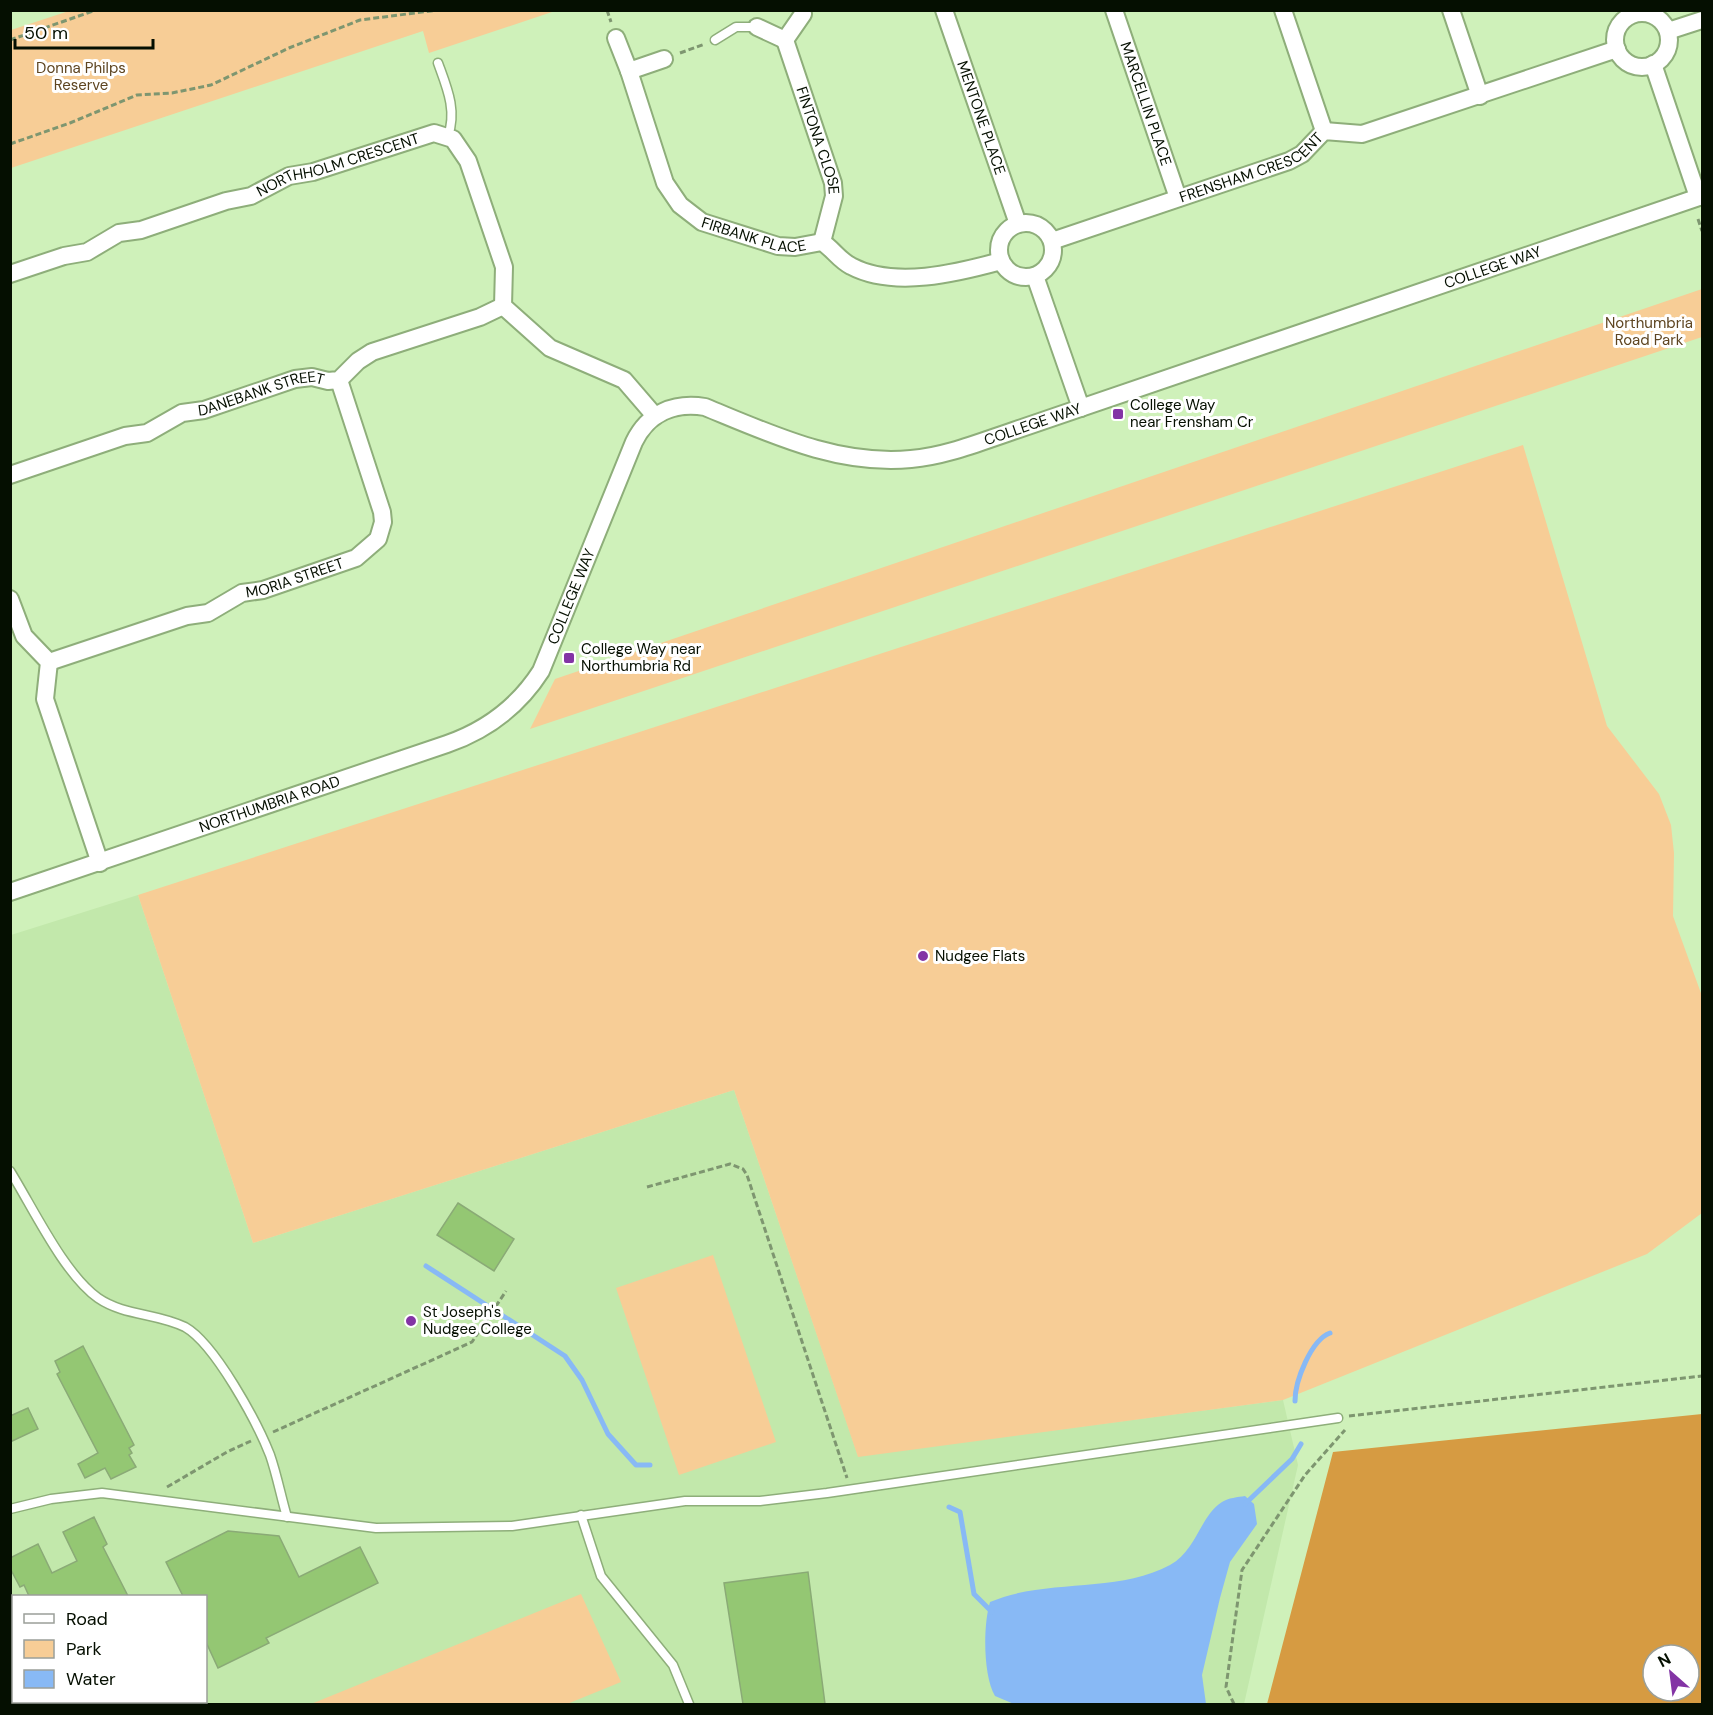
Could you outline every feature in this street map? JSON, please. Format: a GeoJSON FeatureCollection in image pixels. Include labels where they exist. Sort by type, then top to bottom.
{"type":"FeatureCollection","features":[{"type":"Feature","properties":{"kind":"street","name":"MENTONE PLACE"},"geometry":{"type":"LineString","coordinates":[[944,10],[1018,224]]}},
{"type":"Feature","properties":{"kind":"street","name":"MARCELLIN PLACE"},"geometry":{"type":"LineString","coordinates":[[1114,10],[1178,198]]}},
{"type":"Feature","properties":{"kind":"street"},"geometry":{"type":"LineString","coordinates":[[1283,10],[1324,131]]}},
{"type":"Feature","properties":{"kind":"street"},"geometry":{"type":"LineString","coordinates":[[1451,10],[1480,96]]}},
{"type":"Feature","properties":{"kind":"street"},"geometry":{"type":"LineString","coordinates":[[757,27],[785,40],[804,12]]}},
{"type":"Feature","properties":{"kind":"street"},"geometry":{"type":"LineString","coordinates":[[1629,13],[1648,13],[1657,17],[1668,32],[1669,39],[1665,54],[1653,64],[1645,67],[1628,63],[1617,49],[1618,26],[1629,13]]}},
{"type":"Feature","properties":{"kind":"street"},"geometry":{"type":"LineString","coordinates":[[1668,32],[1702,20]]}},
{"type":"Feature","properties":{"kind":"street","name":"FIRBANK PLACE"},"geometry":{"type":"LineString","coordinates":[[616,38],[665,183],[680,205],[702,222],[778,246],[795,247],[822,243],[851,266],[893,276],[931,277],[1001,261]]}},
{"type":"Feature","properties":{"kind":"street","name":"FINTONA CLOSE"},"geometry":{"type":"LineString","coordinates":[[785,40],[833,183],[834,196],[822,243]]}},
{"type":"Feature","properties":{"kind":"street","name":"FRENSHAM CRESCENT"},"geometry":{"type":"LineString","coordinates":[[1052,241],[1295,158],[1324,131],[1362,134],[1617,49]]}},
{"type":"Feature","properties":{"kind":"street"},"geometry":{"type":"LineString","coordinates":[[629,71],[664,59]]}},
{"type":"Feature","properties":{"kind":"street"},"geometry":{"type":"LineString","coordinates":[[1653,64],[1700,197]]}},
{"type":"Feature","properties":{"kind":"street","name":"NORTHHOLM CRESCENT"},"geometry":{"type":"LineString","coordinates":[[10,274],[64,256],[87,252],[124,232],[141,230],[226,201],[251,196],[289,176],[313,172],[426,134],[448,136]]}},
{"type":"Feature","properties":{"kind":"street"},"geometry":{"type":"LineString","coordinates":[[448,136],[459,144],[468,161],[504,267],[503,306],[550,348],[624,380],[655,416]]}},
{"type":"Feature","properties":{"kind":"street","name":"COLLEGE WAY"},"geometry":{"type":"LineString","coordinates":[[521,698],[549,657],[634,442],[641,429],[655,416],[666,410],[685,405],[705,407],[832,454],[890,460],[922,457],[961,448],[1081,408],[1700,197]]}},
{"type":"Feature","properties":{"kind":"street"},"geometry":{"type":"LineString","coordinates":[[1026,223],[1042,227],[1052,241],[1054,249],[1049,265],[1035,276],[1019,276],[1006,268],[1001,261],[999,252],[1004,235],[1018,224],[1026,223]]}},
{"type":"Feature","properties":{"kind":"street"},"geometry":{"type":"LineString","coordinates":[[1035,276],[1081,408]]}},
{"type":"Feature","properties":{"kind":"street","name":"DANEBANK STREET"},"geometry":{"type":"LineString","coordinates":[[10,475],[125,436],[147,433],[182,413],[204,410],[295,379],[312,377],[328,381],[339,380],[372,352],[480,317],[503,306]]}},
{"type":"Feature","properties":{"kind":"street","name":"MORIA STREET"},"geometry":{"type":"LineString","coordinates":[[49,662],[187,616],[208,613],[242,593],[262,590],[356,558],[372,548],[382,531],[382,512],[339,380]]}},
{"type":"Feature","properties":{"kind":"street"},"geometry":{"type":"LineString","coordinates":[[10,599],[24,636],[49,662],[45,699],[100,862]]}},
{"type":"Feature","properties":{"kind":"street","name":"NORTHUMBRIA ROAD"},"geometry":{"type":"LineString","coordinates":[[10,892],[467,737],[495,721],[521,698]]}},
{"type":"Feature","properties":{"kind":"lane"},"geometry":{"type":"LineString","coordinates":[[715,40],[736,27],[757,27]]}},
{"type":"Feature","properties":{"kind":"lane"},"geometry":{"type":"LineString","coordinates":[[438,63],[452,106],[452,120],[448,136]]}},
{"type":"Feature","properties":{"kind":"lane"},"geometry":{"type":"LineString","coordinates":[[10,1171],[70,1270],[83,1286],[99,1299],[124,1311],[171,1321],[194,1334],[227,1372],[269,1454],[287,1517]]}},
{"type":"Feature","properties":{"kind":"lane"},"geometry":{"type":"LineString","coordinates":[[10,1509],[51,1499],[102,1493],[376,1528],[512,1526],[685,1501],[760,1501],[849,1490],[1338,1418]]}},
{"type":"Feature","properties":{"kind":"lane"},"geometry":{"type":"LineString","coordinates":[[581,1515],[601,1576],[673,1665],[689,1704]]}},
{"type":"Feature","properties":{"kind":"path"},"geometry":{"type":"LineString","coordinates":[[10,40],[96,10]]}},
{"type":"Feature","properties":{"kind":"path"},"geometry":{"type":"LineString","coordinates":[[10,144],[70,123],[137,95],[172,93],[211,85],[289,48],[360,20],[438,10]]}},
{"type":"Feature","properties":{"kind":"path"},"geometry":{"type":"LineString","coordinates":[[664,59],[715,40]]}},
{"type":"Feature","properties":{"kind":"path"},"geometry":{"type":"LineString","coordinates":[[1698,219],[1702,231]]}},
{"type":"Feature","properties":{"kind":"path"},"geometry":{"type":"LineString","coordinates":[[646,1187],[730,1164],[742,1169],[747,1175],[845,1466],[849,1490]]}},
{"type":"Feature","properties":{"kind":"path"},"geometry":{"type":"LineString","coordinates":[[152,1499],[227,1452],[472,1342],[487,1323],[506,1291]]}},
{"type":"Feature","properties":{"kind":"path"},"geometry":{"type":"LineString","coordinates":[[1338,1418],[1702,1376]]}},
{"type":"Feature","properties":{"kind":"path"},"geometry":{"type":"LineString","coordinates":[[1234,1704],[1226,1687],[1242,1570],[1305,1475],[1358,1415]]}},
{"type":"Feature","properties":{"kind":"shaded area","name":"St Joseph's Nudgee College"},"geometry":{"type":"Polygon","coordinates":[[[138,895],[253,1243],[734,1090],[858,1456],[1283,1400],[1298,1465],[1244,1704],[11,1704],[11,935],[138,895]]]}},
{"type":"Feature","properties":{"kind":"shaded area"},"geometry":{"type":"Polygon","coordinates":[[[1702,1414],[1702,1704],[1267,1704],[1333,1452],[1702,1414]]]}},
{"type":"Feature","properties":{"kind":"green space","name":"Donna Philps Reserve"},"geometry":{"type":"Polygon","coordinates":[[[72,10],[555,11],[429,53],[423,31],[11,168],[11,30],[72,10]]]}},
{"type":"Feature","properties":{"kind":"green space","name":"Northumbria Road Park"},"geometry":{"type":"Polygon","coordinates":[[[1702,289],[1702,337],[530,729],[555,679],[1702,289]]]}},
{"type":"Feature","properties":{"kind":"green space","name":"Nudgee Flats"},"geometry":{"type":"Polygon","coordinates":[[[1523,445],[1607,726],[1659,794],[1671,825],[1674,853],[1673,916],[1702,996],[1702,1213],[1647,1254],[1283,1400],[858,1457],[734,1090],[253,1243],[138,895],[1523,445]]]}},
{"type":"Feature","properties":{"kind":"green space"},"geometry":{"type":"Polygon","coordinates":[[[713,1255],[776,1442],[679,1475],[616,1288],[713,1255]]]}},
{"type":"Feature","properties":{"kind":"green space"},"geometry":{"type":"Polygon","coordinates":[[[581,1594],[621,1682],[567,1704],[311,1704],[581,1594]]]}},
{"type":"Feature","properties":{"kind":"water"},"geometry":{"type":"Polygon","coordinates":[[[1245,1496],[1254,1504],[1257,1524],[1230,1562],[1202,1675],[1206,1704],[1014,1704],[995,1696],[988,1676],[985,1650],[990,1602],[1034,1590],[1127,1580],[1149,1574],[1179,1559],[1193,1542],[1208,1516],[1222,1502],[1245,1496]]]}},
{"type":"Feature","properties":{"kind":"building"},"geometry":{"type":"Polygon","coordinates":[[[458,1203],[514,1239],[494,1271],[437,1235],[458,1203]]]}},
{"type":"Feature","properties":{"kind":"building"},"geometry":{"type":"Polygon","coordinates":[[[83,1346],[134,1445],[129,1448],[132,1453],[129,1455],[136,1467],[111,1479],[105,1468],[85,1478],[78,1464],[98,1453],[57,1374],[60,1372],[55,1361],[83,1346]]]}},
{"type":"Feature","properties":{"kind":"building"},"geometry":{"type":"Polygon","coordinates":[[[28,1408],[38,1429],[10,1442],[10,1416],[28,1408]]]}},
{"type":"Feature","properties":{"kind":"building"},"geometry":{"type":"Polygon","coordinates":[[[94,1517],[107,1544],[103,1547],[127,1595],[29,1595],[24,1585],[20,1587],[10,1568],[10,1558],[38,1544],[52,1573],[77,1561],[63,1532],[94,1517]]]}},
{"type":"Feature","properties":{"kind":"building"},"geometry":{"type":"Polygon","coordinates":[[[228,1531],[279,1536],[299,1577],[360,1547],[378,1583],[266,1638],[269,1643],[218,1668],[207,1644],[207,1595],[182,1595],[166,1562],[228,1531]]]}},
{"type":"Feature","properties":{"kind":"building"},"geometry":{"type":"Polygon","coordinates":[[[808,1572],[825,1704],[743,1704],[724,1583],[808,1572]]]}},
{"type":"Feature","properties":{"kind":"waterway"},"geometry":{"type":"LineString","coordinates":[[426,1266],[565,1356],[582,1380],[608,1434],[636,1465],[650,1465]]}},
{"type":"Feature","properties":{"kind":"waterway"},"geometry":{"type":"LineString","coordinates":[[1295,1401],[1305,1362],[1323,1337],[1330,1333]]}},
{"type":"Feature","properties":{"kind":"waterway"},"geometry":{"type":"LineString","coordinates":[[1245,1504],[1292,1459],[1301,1444]]}},
{"type":"Feature","properties":{"kind":"waterway"},"geometry":{"type":"LineString","coordinates":[[949,1507],[960,1512],[974,1594],[992,1612]]}},
{"type":"Feature","properties":{"kind":"place","name":"College Way near Frensham Cr"},"geometry":{"type":"Point","coordinates":[1118,414]}},
{"type":"Feature","properties":{"kind":"place","name":"College Way near Northumbria Rd"},"geometry":{"type":"Point","coordinates":[569,658]}},
{"type":"Feature","properties":{"kind":"place","name":"Nudgee Flats"},"geometry":{"type":"Point","coordinates":[923,956]}},
{"type":"Feature","properties":{"kind":"place","name":"St Joseph's Nudgee College"},"geometry":{"type":"Point","coordinates":[411,1321]}}]}
